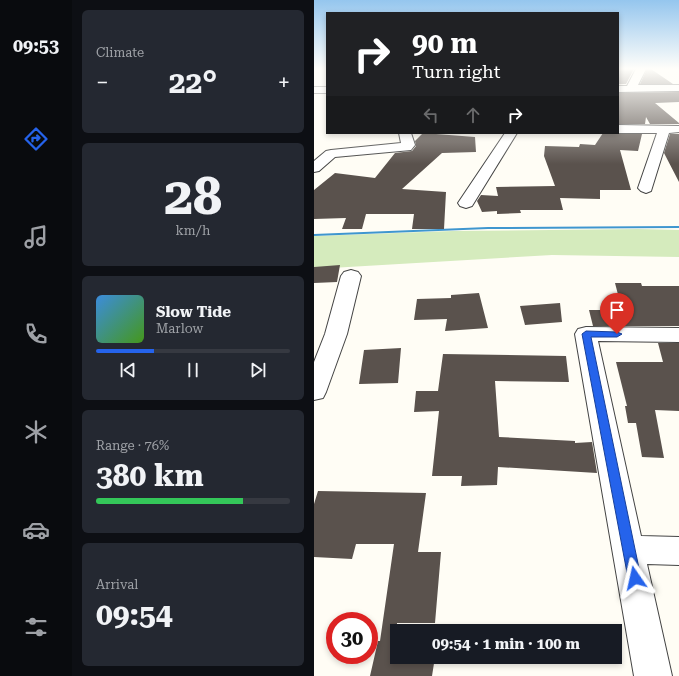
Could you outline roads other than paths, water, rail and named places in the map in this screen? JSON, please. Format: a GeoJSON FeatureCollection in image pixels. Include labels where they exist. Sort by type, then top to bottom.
{"type":"FeatureCollection","features":[{"type":"Feature","properties":{"kind":"street"},"geometry":{"type":"LineString","coordinates":[[619,129],[679,129]]}},
{"type":"Feature","properties":{"kind":"street"},"geometry":{"type":"LineString","coordinates":[[646,188],[664,130]]}},
{"type":"Feature","properties":{"kind":"street"},"geometry":{"type":"LineString","coordinates":[[314,168],[331,154],[406,147],[408,145],[405,134]]}},
{"type":"Feature","properties":{"kind":"street"},"geometry":{"type":"LineString","coordinates":[[466,203],[511,134]]}},
{"type":"Feature","properties":{"kind":"street"},"geometry":{"type":"LineString","coordinates":[[314,392],[336,334],[351,276]]}},
{"type":"Feature","properties":{"kind":"street"},"geometry":{"type":"LineString","coordinates":[[653,676],[586,334],[679,335]]}},
{"type":"Feature","properties":{"kind":"street"},"geometry":{"type":"LineString","coordinates":[[629,550],[679,551]]}},
{"type":"Feature","properties":{"kind":"waterway"},"geometry":{"type":"LineString","coordinates":[[314,235],[488,228],[679,227]]}}]}
